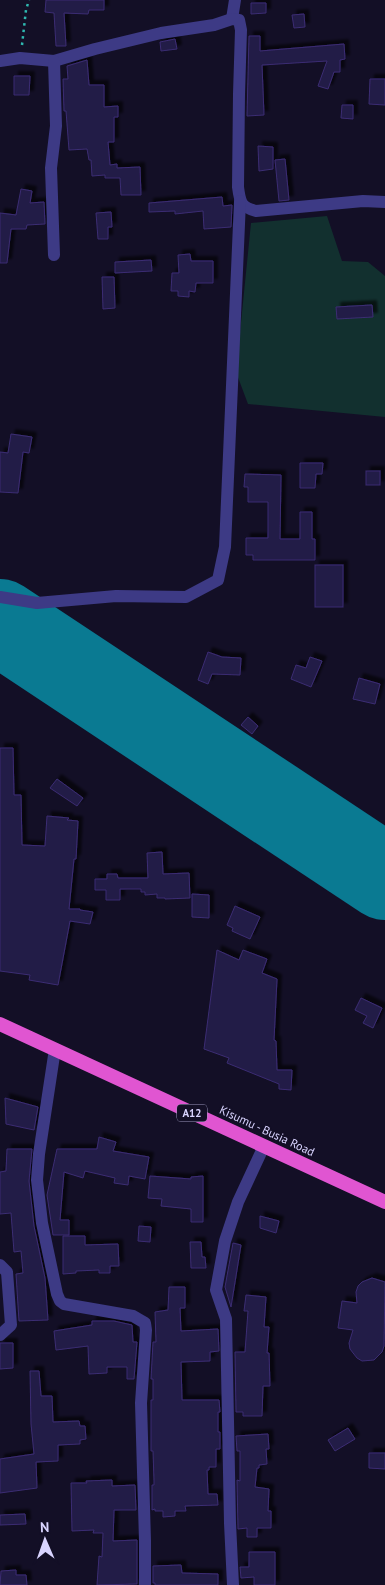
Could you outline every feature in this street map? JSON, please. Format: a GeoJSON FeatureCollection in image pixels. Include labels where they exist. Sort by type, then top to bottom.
{"type":"FeatureCollection","features":[{"type":"Feature","properties":{"kind":"highway","name":"Kisumu - Busia Road"},"geometry":{"type":"LineString","coordinates":[[0,1024],[385,1202]]}},
{"type":"Feature","properties":{"kind":"street"},"geometry":{"type":"LineString","coordinates":[[232,20],[235,0]]}},
{"type":"Feature","properties":{"kind":"street"},"geometry":{"type":"LineString","coordinates":[[0,61],[20,58],[54,61],[152,36],[232,20],[239,20],[241,30],[238,187],[240,201],[225,547],[218,580],[186,597],[116,596],[37,603],[0,597]]}},
{"type":"Feature","properties":{"kind":"street"},"geometry":{"type":"LineString","coordinates":[[54,61],[56,126],[51,168],[54,255]]}},
{"type":"Feature","properties":{"kind":"street"},"geometry":{"type":"LineString","coordinates":[[240,201],[247,208],[256,211],[363,201],[385,202]]}},
{"type":"Feature","properties":{"kind":"street"},"geometry":{"type":"LineString","coordinates":[[55,1049],[39,1154],[37,1180],[42,1223],[57,1294],[60,1301],[64,1304],[134,1316],[145,1323],[141,1403],[145,1585]]}},
{"type":"Feature","properties":{"kind":"street"},"geometry":{"type":"LineString","coordinates":[[233,1585],[229,1497],[226,1319],[216,1290],[226,1241],[238,1202],[264,1146]]}},
{"type":"Feature","properties":{"kind":"street"},"geometry":{"type":"LineString","coordinates":[[0,1265],[7,1272],[11,1325],[0,1335]]}},
{"type":"Feature","properties":{"kind":"path"},"geometry":{"type":"LineString","coordinates":[[20,58],[29,0]]}},
{"type":"Feature","properties":{"kind":"green space"},"geometry":{"type":"Polygon","coordinates":[[[327,216],[342,261],[368,262],[385,276],[385,417],[248,404],[236,372],[251,223],[327,216]]]}},
{"type":"Feature","properties":{"kind":"building"},"geometry":{"type":"Polygon","coordinates":[[[46,0],[104,0],[104,10],[89,10],[88,14],[64,13],[66,46],[56,46],[54,13],[45,12],[46,0]]]}},
{"type":"Feature","properties":{"kind":"building"},"geometry":{"type":"Polygon","coordinates":[[[251,3],[266,3],[266,13],[251,14],[251,3]]]}},
{"type":"Feature","properties":{"kind":"building"},"geometry":{"type":"Polygon","coordinates":[[[304,14],[305,27],[294,28],[292,15],[304,14]]]}},
{"type":"Feature","properties":{"kind":"building"},"geometry":{"type":"Polygon","coordinates":[[[249,36],[260,36],[260,51],[344,44],[345,59],[340,60],[340,72],[334,72],[328,89],[318,86],[327,61],[262,65],[264,115],[247,116],[249,36]]]}},
{"type":"Feature","properties":{"kind":"building"},"geometry":{"type":"Polygon","coordinates":[[[175,39],[177,49],[161,51],[160,42],[175,39]]]}},
{"type":"Feature","properties":{"kind":"building"},"geometry":{"type":"Polygon","coordinates":[[[87,60],[89,85],[104,85],[104,107],[118,106],[118,117],[114,117],[114,142],[108,142],[110,165],[117,164],[117,168],[140,167],[141,195],[121,195],[120,178],[105,178],[105,175],[92,176],[91,160],[89,160],[87,149],[69,150],[66,111],[64,111],[63,79],[68,79],[67,66],[87,60]]]}},
{"type":"Feature","properties":{"kind":"building"},"geometry":{"type":"Polygon","coordinates":[[[14,76],[30,76],[29,95],[14,95],[14,76]]]}},
{"type":"Feature","properties":{"kind":"building"},"geometry":{"type":"Polygon","coordinates":[[[370,79],[385,79],[385,105],[369,104],[370,79]]]}},
{"type":"Feature","properties":{"kind":"building"},"geometry":{"type":"Polygon","coordinates":[[[342,105],[353,105],[353,119],[341,118],[342,105]]]}},
{"type":"Feature","properties":{"kind":"building"},"geometry":{"type":"Polygon","coordinates":[[[258,146],[273,147],[273,169],[259,171],[258,146]]]}},
{"type":"Feature","properties":{"kind":"building"},"geometry":{"type":"Polygon","coordinates":[[[285,159],[289,200],[279,201],[275,160],[285,159]]]}},
{"type":"Feature","properties":{"kind":"building"},"geometry":{"type":"Polygon","coordinates":[[[21,189],[32,191],[30,203],[44,202],[45,224],[27,225],[26,229],[11,229],[7,263],[0,263],[0,213],[16,215],[21,189]]]}},
{"type":"Feature","properties":{"kind":"building"},"geometry":{"type":"Polygon","coordinates":[[[222,197],[223,206],[232,205],[231,227],[204,229],[203,211],[175,214],[175,211],[149,212],[149,203],[222,197]]]}},
{"type":"Feature","properties":{"kind":"building"},"geometry":{"type":"Polygon","coordinates":[[[111,212],[112,227],[108,227],[108,239],[98,239],[96,213],[111,212]]]}},
{"type":"Feature","properties":{"kind":"building"},"geometry":{"type":"Polygon","coordinates":[[[190,254],[191,261],[213,261],[213,283],[196,283],[195,292],[189,291],[189,297],[178,296],[178,291],[171,291],[172,273],[179,273],[178,255],[190,254]]]}},
{"type":"Feature","properties":{"kind":"building"},"geometry":{"type":"Polygon","coordinates":[[[151,260],[152,271],[115,273],[115,262],[151,260]]]}},
{"type":"Feature","properties":{"kind":"building"},"geometry":{"type":"Polygon","coordinates":[[[102,277],[114,277],[115,308],[103,309],[102,277]]]}},
{"type":"Feature","properties":{"kind":"building"},"geometry":{"type":"Polygon","coordinates":[[[372,305],[373,317],[337,319],[336,307],[372,305]]]}},
{"type":"Feature","properties":{"kind":"building"},"geometry":{"type":"Polygon","coordinates":[[[11,434],[32,437],[29,453],[23,452],[18,493],[0,492],[0,452],[8,453],[11,434]]]}},
{"type":"Feature","properties":{"kind":"building"},"geometry":{"type":"Polygon","coordinates":[[[300,463],[323,463],[322,474],[316,474],[315,488],[300,488],[300,463]]]}},
{"type":"Feature","properties":{"kind":"building"},"geometry":{"type":"Polygon","coordinates":[[[366,471],[380,471],[380,485],[366,485],[366,471]]]}},
{"type":"Feature","properties":{"kind":"building"},"geometry":{"type":"Polygon","coordinates":[[[245,474],[281,475],[280,539],[300,539],[300,512],[312,512],[312,539],[315,539],[315,560],[253,560],[253,555],[246,555],[246,538],[268,538],[268,502],[248,502],[248,487],[244,487],[245,474]]]}},
{"type":"Feature","properties":{"kind":"building"},"geometry":{"type":"Polygon","coordinates":[[[315,565],[343,565],[343,607],[315,607],[315,565]]]}},
{"type":"Feature","properties":{"kind":"building"},"geometry":{"type":"Polygon","coordinates":[[[208,652],[222,657],[241,658],[240,675],[212,674],[208,684],[198,680],[208,652]]]}},
{"type":"Feature","properties":{"kind":"building"},"geometry":{"type":"Polygon","coordinates":[[[310,657],[322,661],[311,687],[291,679],[296,665],[306,668],[310,657]]]}},
{"type":"Feature","properties":{"kind":"building"},"geometry":{"type":"Polygon","coordinates":[[[359,678],[380,684],[375,704],[353,699],[359,678]]]}},
{"type":"Feature","properties":{"kind":"building"},"geometry":{"type":"Polygon","coordinates":[[[248,717],[258,726],[252,734],[241,725],[248,717]]]}},
{"type":"Feature","properties":{"kind":"building"},"geometry":{"type":"Polygon","coordinates":[[[0,748],[13,748],[14,795],[21,795],[22,845],[45,846],[47,816],[69,818],[67,820],[78,821],[76,859],[74,859],[69,909],[93,912],[90,924],[70,921],[58,985],[29,980],[30,975],[0,971],[0,748]]]}},
{"type":"Feature","properties":{"kind":"building"},"geometry":{"type":"Polygon","coordinates":[[[57,779],[83,798],[77,806],[50,788],[57,779]]]}},
{"type":"Feature","properties":{"kind":"building"},"geometry":{"type":"Polygon","coordinates":[[[162,852],[163,874],[189,873],[190,898],[157,898],[157,894],[145,895],[145,892],[141,892],[141,889],[120,889],[120,900],[106,900],[106,890],[95,890],[95,879],[107,879],[107,874],[117,874],[118,878],[148,878],[147,853],[162,852]]]}},
{"type":"Feature","properties":{"kind":"building"},"geometry":{"type":"Polygon","coordinates":[[[192,894],[209,895],[209,918],[192,917],[192,894]]]}},
{"type":"Feature","properties":{"kind":"building"},"geometry":{"type":"Polygon","coordinates":[[[235,906],[260,917],[250,939],[232,931],[233,928],[227,925],[235,906]]]}},
{"type":"Feature","properties":{"kind":"building"},"geometry":{"type":"Polygon","coordinates":[[[217,950],[239,960],[243,950],[267,959],[262,973],[277,979],[274,1040],[276,1041],[277,1070],[292,1070],[291,1090],[279,1089],[279,1084],[227,1063],[229,1058],[204,1049],[217,950]]]}},
{"type":"Feature","properties":{"kind":"building"},"geometry":{"type":"Polygon","coordinates":[[[361,998],[382,1008],[373,1028],[363,1023],[367,1016],[355,1010],[361,998]]]}},
{"type":"Feature","properties":{"kind":"building"},"geometry":{"type":"Polygon","coordinates":[[[5,1098],[38,1107],[34,1130],[6,1124],[5,1098]]]}},
{"type":"Feature","properties":{"kind":"building"},"geometry":{"type":"Polygon","coordinates":[[[99,1137],[116,1142],[113,1151],[149,1157],[145,1179],[129,1176],[128,1185],[114,1183],[115,1178],[85,1171],[83,1178],[64,1172],[60,1220],[69,1220],[69,1235],[53,1235],[47,1195],[57,1149],[97,1149],[99,1137]]]}},
{"type":"Feature","properties":{"kind":"building"},"geometry":{"type":"Polygon","coordinates":[[[7,1149],[32,1149],[29,1181],[34,1226],[45,1278],[48,1320],[19,1321],[16,1274],[23,1273],[21,1251],[14,1252],[11,1213],[0,1214],[0,1172],[6,1171],[7,1149]]]}},
{"type":"Feature","properties":{"kind":"building"},"geometry":{"type":"Polygon","coordinates":[[[150,1176],[191,1179],[191,1177],[203,1176],[203,1222],[191,1222],[191,1209],[161,1206],[162,1199],[148,1198],[150,1176]]]}},
{"type":"Feature","properties":{"kind":"building"},"geometry":{"type":"Polygon","coordinates":[[[260,1216],[279,1221],[276,1233],[260,1228],[260,1216]]]}},
{"type":"Feature","properties":{"kind":"building"},"geometry":{"type":"Polygon","coordinates":[[[139,1226],[151,1227],[150,1242],[138,1241],[139,1226]]]}},
{"type":"Feature","properties":{"kind":"building"},"geometry":{"type":"Polygon","coordinates":[[[63,1236],[85,1236],[85,1245],[118,1244],[119,1266],[110,1266],[110,1273],[99,1273],[99,1270],[76,1271],[76,1273],[63,1274],[63,1236]]]}},
{"type":"Feature","properties":{"kind":"building"},"geometry":{"type":"Polygon","coordinates":[[[190,1242],[201,1242],[202,1257],[205,1257],[206,1268],[191,1268],[190,1242]]]}},
{"type":"Feature","properties":{"kind":"building"},"geometry":{"type":"Polygon","coordinates":[[[233,1243],[241,1245],[231,1307],[225,1287],[233,1243]]]}},
{"type":"Feature","properties":{"kind":"building"},"geometry":{"type":"Polygon","coordinates":[[[372,1278],[385,1282],[384,1346],[382,1352],[374,1360],[362,1361],[350,1349],[349,1343],[353,1330],[338,1328],[342,1301],[357,1303],[356,1292],[358,1286],[372,1278]]]}},
{"type":"Feature","properties":{"kind":"building"},"geometry":{"type":"Polygon","coordinates":[[[169,1287],[185,1287],[185,1308],[180,1308],[181,1331],[218,1329],[219,1351],[210,1352],[210,1361],[181,1362],[182,1400],[219,1400],[218,1432],[220,1432],[220,1449],[216,1449],[216,1467],[209,1467],[209,1470],[207,1470],[208,1494],[217,1494],[218,1505],[185,1506],[186,1511],[175,1511],[175,1516],[163,1517],[163,1511],[152,1510],[152,1485],[154,1485],[154,1481],[153,1451],[151,1451],[153,1379],[151,1379],[153,1342],[156,1342],[155,1312],[168,1310],[169,1287]]]}},
{"type":"Feature","properties":{"kind":"building"},"geometry":{"type":"Polygon","coordinates":[[[246,1295],[266,1297],[264,1327],[269,1327],[267,1353],[269,1353],[270,1386],[263,1386],[262,1416],[243,1416],[243,1412],[236,1412],[235,1352],[245,1352],[248,1311],[244,1311],[246,1295]]]}},
{"type":"Feature","properties":{"kind":"building"},"geometry":{"type":"Polygon","coordinates":[[[92,1321],[114,1321],[132,1325],[133,1342],[137,1342],[134,1379],[127,1379],[127,1367],[107,1367],[107,1373],[89,1374],[88,1346],[56,1350],[54,1331],[92,1325],[92,1321]]]}},
{"type":"Feature","properties":{"kind":"building"},"geometry":{"type":"Polygon","coordinates":[[[0,1343],[13,1343],[13,1368],[0,1369],[0,1343]]]}},
{"type":"Feature","properties":{"kind":"building"},"geometry":{"type":"Polygon","coordinates":[[[30,1371],[39,1371],[41,1396],[52,1396],[53,1422],[79,1421],[80,1426],[85,1426],[86,1439],[80,1440],[80,1444],[58,1445],[58,1461],[36,1462],[37,1488],[0,1493],[0,1459],[34,1454],[31,1424],[30,1371]]]}},
{"type":"Feature","properties":{"kind":"building"},"geometry":{"type":"Polygon","coordinates":[[[348,1428],[355,1439],[335,1451],[328,1440],[348,1428]]]}},
{"type":"Feature","properties":{"kind":"building"},"geometry":{"type":"Polygon","coordinates":[[[268,1434],[267,1464],[259,1465],[259,1468],[257,1468],[255,1487],[269,1489],[268,1511],[271,1511],[271,1528],[257,1528],[257,1537],[247,1537],[247,1528],[238,1529],[237,1480],[240,1481],[240,1451],[237,1451],[236,1436],[268,1434]]]}},
{"type":"Feature","properties":{"kind":"building"},"geometry":{"type":"Polygon","coordinates":[[[369,1453],[385,1453],[385,1469],[369,1468],[369,1453]]]}},
{"type":"Feature","properties":{"kind":"building"},"geometry":{"type":"Polygon","coordinates":[[[112,1480],[112,1486],[135,1485],[136,1510],[114,1510],[113,1541],[137,1540],[137,1584],[97,1585],[99,1556],[102,1557],[103,1533],[93,1533],[94,1530],[72,1531],[71,1483],[112,1480]]]}},
{"type":"Feature","properties":{"kind":"building"},"geometry":{"type":"Polygon","coordinates":[[[25,1514],[26,1524],[0,1525],[0,1515],[25,1514]]]}},
{"type":"Feature","properties":{"kind":"building"},"geometry":{"type":"Polygon","coordinates":[[[249,1552],[275,1552],[275,1585],[254,1585],[254,1577],[241,1578],[240,1567],[249,1567],[249,1552]]]}},
{"type":"Feature","properties":{"kind":"building"},"geometry":{"type":"Polygon","coordinates":[[[181,1565],[182,1573],[218,1574],[218,1585],[155,1585],[153,1583],[153,1566],[181,1565]]]}},
{"type":"Feature","properties":{"kind":"building"},"geometry":{"type":"Polygon","coordinates":[[[16,1570],[16,1575],[26,1575],[27,1585],[0,1585],[1,1571],[16,1570]]]}},
{"type":"Feature","properties":{"kind":"runway"},"geometry":{"type":"LineString","coordinates":[[0,622],[385,877]]}}]}
